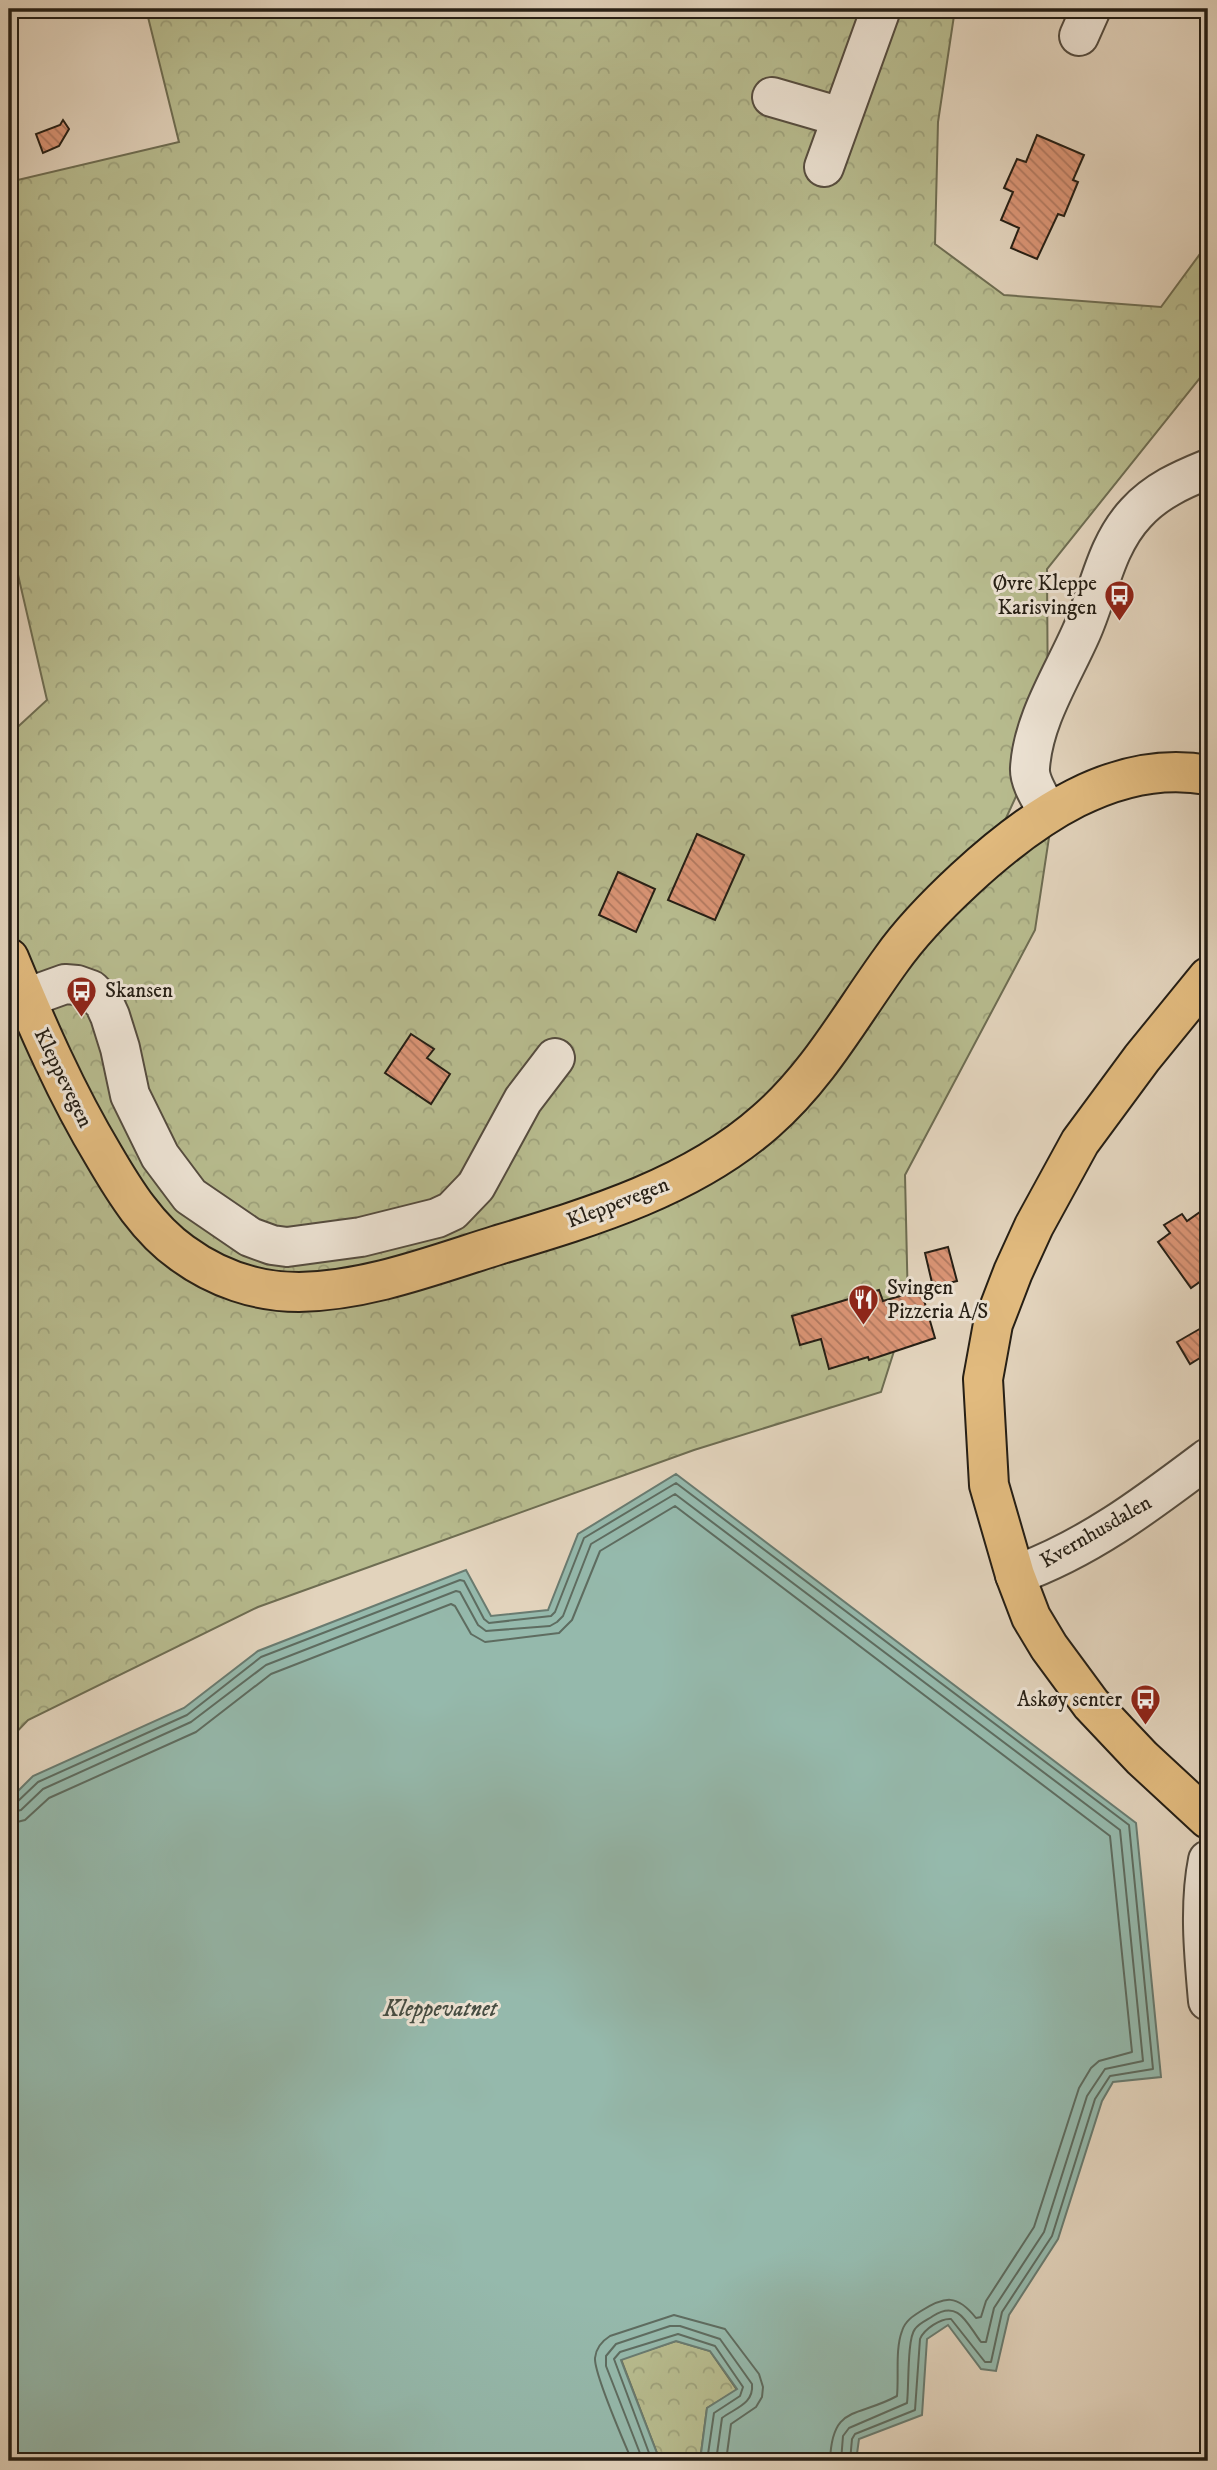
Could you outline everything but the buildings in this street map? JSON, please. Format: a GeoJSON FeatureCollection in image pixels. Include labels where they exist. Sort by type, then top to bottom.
{"type":"FeatureCollection","features":[{"type":"Feature","properties":{"kind":"main road","name":"Kleppevegen"},"geometry":{"type":"LineString","coordinates":[[9,958],[54,1063],[122,1187],[149,1222],[180,1252],[218,1276],[255,1287],[299,1292],[365,1284],[519,1239],[606,1209],[665,1186],[720,1158],[768,1120],[825,1058],[893,957],[934,908],[1002,844],[1048,812],[1116,781],[1149,774],[1192,772],[1208,775]]}},
{"type":"Feature","properties":{"kind":"main road"},"geometry":{"type":"LineString","coordinates":[[1208,977],[1142,1058],[1080,1142],[1034,1226],[993,1324],[983,1379],[989,1485],[1031,1617],[1049,1647],[1091,1704],[1142,1758],[1208,1819]]}},
{"type":"Feature","properties":{"kind":"street"},"geometry":{"type":"LineString","coordinates":[[824,167],[881,9]]}},
{"type":"Feature","properties":{"kind":"street"},"geometry":{"type":"LineString","coordinates":[[772,97],[841,117]]}},
{"type":"Feature","properties":{"kind":"street"},"geometry":{"type":"LineString","coordinates":[[1048,812],[1030,771],[1033,744],[1050,696],[1082,631],[1115,541],[1135,514],[1154,496],[1178,481],[1208,469]]}},
{"type":"Feature","properties":{"kind":"street"},"geometry":{"type":"LineString","coordinates":[[26,998],[58,986],[77,985],[91,990],[104,1003],[120,1048],[130,1095],[160,1156],[190,1196],[250,1237],[287,1247],[361,1237],[437,1218],[452,1211],[476,1186],[523,1100],[555,1058]]}},
{"type":"Feature","properties":{"kind":"street","name":"Kvernhusdalen"},"geometry":{"type":"LineString","coordinates":[[1016,1576],[1042,1566],[1129,1518],[1208,1458]]}},
{"type":"Feature","properties":{"kind":"street"},"geometry":{"type":"LineString","coordinates":[[1208,1860],[1205,1877],[1204,1950],[1208,2001]]}},
{"type":"Feature","properties":{"kind":"green space"},"geometry":{"type":"Polygon","coordinates":[[[146,9],[955,9],[938,122],[935,244],[1004,295],[1161,307],[1208,243],[1208,368],[1047,569],[1048,727],[995,842],[1050,831],[1035,930],[905,1175],[908,1307],[881,1392],[694,1450],[258,1607],[28,1720],[9,1740],[9,735],[47,700],[9,536],[9,182],[179,142],[146,9]]]}},
{"type":"Feature","properties":{"kind":"green space"},"geometry":{"type":"Polygon","coordinates":[[[676,2341],[710,2351],[737,2390],[707,2408],[700,2461],[660,2461],[621,2359],[676,2341]]]}},
{"type":"Feature","properties":{"kind":"water","name":"Kleppevatnet"},"geometry":{"type":"Polygon","coordinates":[[[676,1474],[1136,1823],[1161,2077],[1113,2082],[1102,2101],[1058,2239],[1009,2315],[996,2371],[981,2369],[948,2325],[927,2339],[922,2415],[859,2439],[856,2461],[700,2461],[707,2408],[737,2389],[710,2351],[676,2341],[621,2360],[660,2461],[9,2461],[9,1800],[33,1776],[184,1708],[258,1651],[466,1570],[491,1616],[548,1610],[578,1534],[676,1474]]]}},
{"type":"Feature","properties":{"kind":"place","name":"Øvre Kleppe Karisvingen"},"geometry":{"type":"Point","coordinates":[1120,623]}},
{"type":"Feature","properties":{"kind":"place","name":"Skansen"},"geometry":{"type":"Point","coordinates":[82,1018]}},
{"type":"Feature","properties":{"kind":"place","name":"Svingen Pizzeria A/S"},"geometry":{"type":"Point","coordinates":[864,1327]}},
{"type":"Feature","properties":{"kind":"place","name":"Askøy senter"},"geometry":{"type":"Point","coordinates":[1145,1727]}}]}
